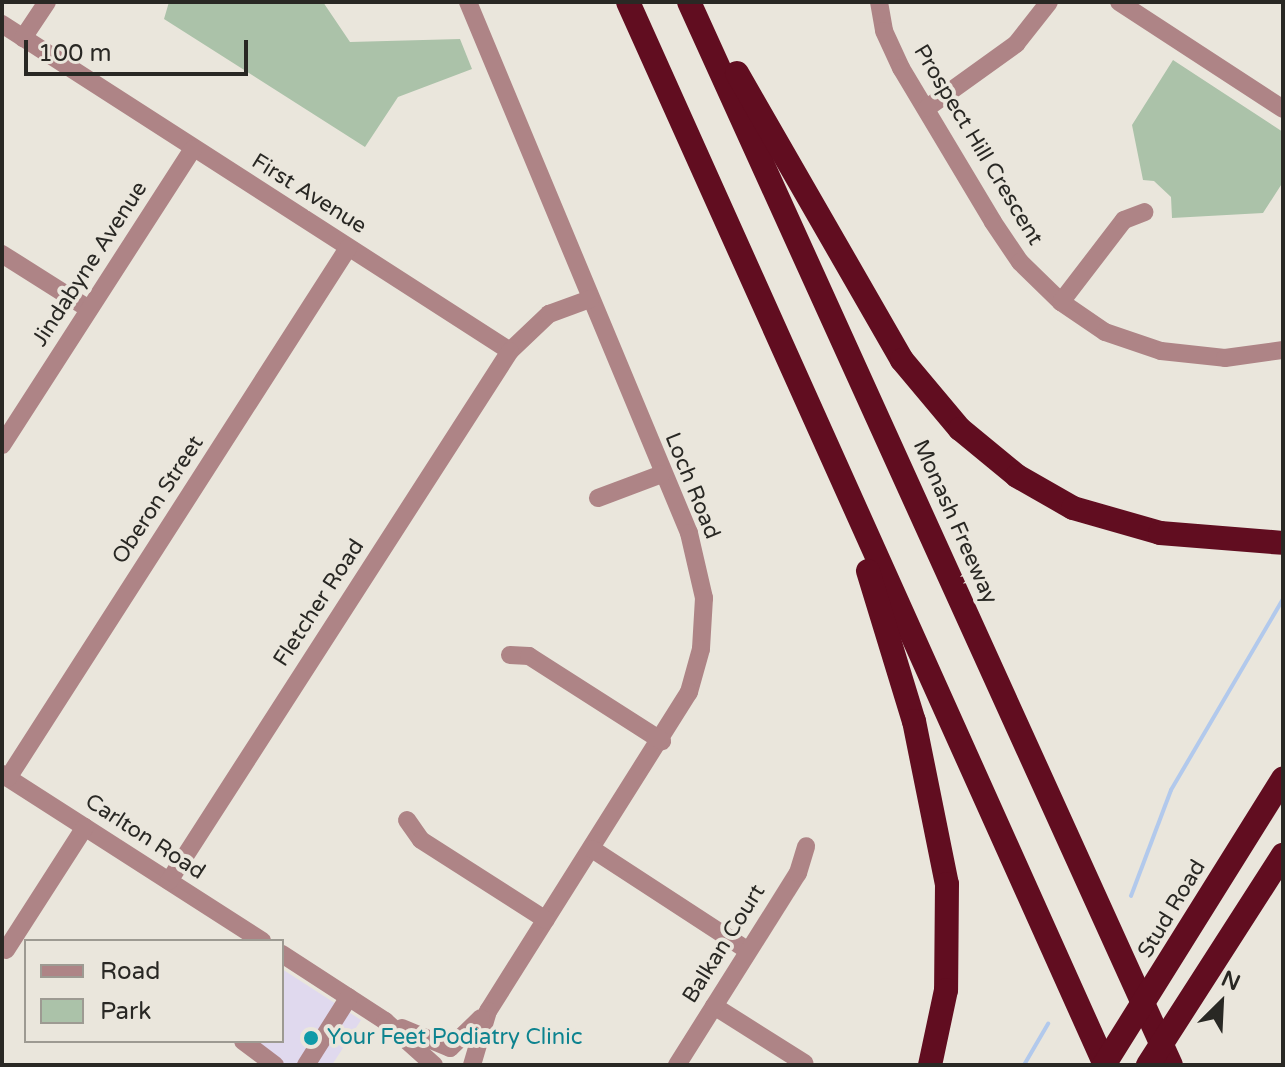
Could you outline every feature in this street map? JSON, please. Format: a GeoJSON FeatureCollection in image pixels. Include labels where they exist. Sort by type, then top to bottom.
{"type":"FeatureCollection","features":[{"type":"Feature","properties":{"kind":"highway"},"geometry":{"type":"LineString","coordinates":[[628,2],[1105,1065]]}},
{"type":"Feature","properties":{"kind":"highway","name":"Monash Freeway"},"geometry":{"type":"LineString","coordinates":[[689,2],[1171,1065]]}},
{"type":"Feature","properties":{"kind":"highway"},"geometry":{"type":"LineString","coordinates":[[696,2],[902,360],[960,429],[1017,476],[1073,508],[1160,533],[1283,543]]}},
{"type":"Feature","properties":{"kind":"highway"},"geometry":{"type":"LineString","coordinates":[[837,472],[914,721],[947,884],[946,990],[930,1065]]}},
{"type":"Feature","properties":{"kind":"highway","name":"Stud Road"},"geometry":{"type":"LineString","coordinates":[[1105,1065],[1283,778]]}},
{"type":"Feature","properties":{"kind":"highway"},"geometry":{"type":"LineString","coordinates":[[1148,1065],[1283,855]]}},
{"type":"Feature","properties":{"kind":"street"},"geometry":{"type":"LineString","coordinates":[[23,38],[47,2]]}},
{"type":"Feature","properties":{"kind":"street","name":"Loch Road"},"geometry":{"type":"LineString","coordinates":[[436,1065],[488,1011],[662,741],[689,692],[701,649],[704,598],[689,533],[468,2]]}},
{"type":"Feature","properties":{"kind":"street","name":"Prospect Hill Crescent"},"geometry":{"type":"LineString","coordinates":[[879,2],[884,31],[901,68],[1020,262],[1061,302],[1105,332],[1161,351],[1225,358],[1283,350]]}},
{"type":"Feature","properties":{"kind":"street"},"geometry":{"type":"LineString","coordinates":[[927,108],[1016,44],[1049,2]]}},
{"type":"Feature","properties":{"kind":"street"},"geometry":{"type":"LineString","coordinates":[[1119,2],[1283,109]]}},
{"type":"Feature","properties":{"kind":"street","name":"First Avenue"},"geometry":{"type":"LineString","coordinates":[[2,24],[510,351]]}},
{"type":"Feature","properties":{"kind":"street","name":"Jindabyne Avenue"},"geometry":{"type":"LineString","coordinates":[[2,445],[193,149]]}},
{"type":"Feature","properties":{"kind":"street"},"geometry":{"type":"LineString","coordinates":[[1061,302],[1124,220],[1145,212]]}},
{"type":"Feature","properties":{"kind":"street","name":"Oberon Street"},"geometry":{"type":"LineString","coordinates":[[5,776],[348,248]]}},
{"type":"Feature","properties":{"kind":"street"},"geometry":{"type":"LineString","coordinates":[[2,254],[89,309]]}},
{"type":"Feature","properties":{"kind":"street"},"geometry":{"type":"LineString","coordinates":[[510,351],[549,314],[590,299]]}},
{"type":"Feature","properties":{"kind":"street","name":"Fletcher Road"},"geometry":{"type":"LineString","coordinates":[[169,881],[510,351]]}},
{"type":"Feature","properties":{"kind":"street"},"geometry":{"type":"LineString","coordinates":[[598,498],[662,474]]}},
{"type":"Feature","properties":{"kind":"street"},"geometry":{"type":"LineString","coordinates":[[510,655],[529,656],[662,741]]}},
{"type":"Feature","properties":{"kind":"street","name":"Carlton Road"},"geometry":{"type":"LineString","coordinates":[[5,776],[259,939]]}},
{"type":"Feature","properties":{"kind":"street"},"geometry":{"type":"LineString","coordinates":[[407,820],[421,840],[546,920]]}},
{"type":"Feature","properties":{"kind":"street"},"geometry":{"type":"LineString","coordinates":[[6,950],[85,827]]}},
{"type":"Feature","properties":{"kind":"street","name":"Balkan Court"},"geometry":{"type":"LineString","coordinates":[[677,1065],[798,873],[806,846]]}},
{"type":"Feature","properties":{"kind":"street"},"geometry":{"type":"LineString","coordinates":[[592,849],[747,950]]}},
{"type":"Feature","properties":{"kind":"street"},"geometry":{"type":"LineString","coordinates":[[285,962],[385,1021],[436,1065]]}},
{"type":"Feature","properties":{"kind":"street"},"geometry":{"type":"LineString","coordinates":[[306,1065],[349,997]]}},
{"type":"Feature","properties":{"kind":"street"},"geometry":{"type":"LineString","coordinates":[[714,1006],[804,1063]]}},
{"type":"Feature","properties":{"kind":"street","name":"Loch Road"},"geometry":{"type":"LineString","coordinates":[[473,1063],[488,1011]]}},
{"type":"Feature","properties":{"kind":"street"},"geometry":{"type":"LineString","coordinates":[[385,1021],[450,1048],[461,1048],[473,1063]]}},
{"type":"Feature","properties":{"kind":"street"},"geometry":{"type":"LineString","coordinates":[[246,1043],[275,1065]]}},
{"type":"Feature","properties":{"kind":"shaded area"},"geometry":{"type":"Polygon","coordinates":[[[284,970],[361,1020],[332,1065],[267,1065],[234,1043],[284,1043],[284,970]]]}},
{"type":"Feature","properties":{"kind":"green space"},"geometry":{"type":"Polygon","coordinates":[[[169,2],[323,2],[350,42],[460,39],[472,69],[398,97],[365,147],[164,19],[169,2]]]}},
{"type":"Feature","properties":{"kind":"green space"},"geometry":{"type":"Polygon","coordinates":[[[1173,60],[1283,132],[1283,182],[1263,213],[1172,218],[1171,197],[1154,181],[1143,180],[1132,125],[1173,60]]]}},
{"type":"Feature","properties":{"kind":"waterway"},"geometry":{"type":"LineString","coordinates":[[1131,896],[1171,790],[1283,599]]}},
{"type":"Feature","properties":{"kind":"waterway"},"geometry":{"type":"LineString","coordinates":[[1024,1065],[1048,1024]]}},
{"type":"Feature","properties":{"kind":"place","name":"Your Feet Podiatry Clinic"},"geometry":{"type":"Point","coordinates":[311,1038]}}]}
